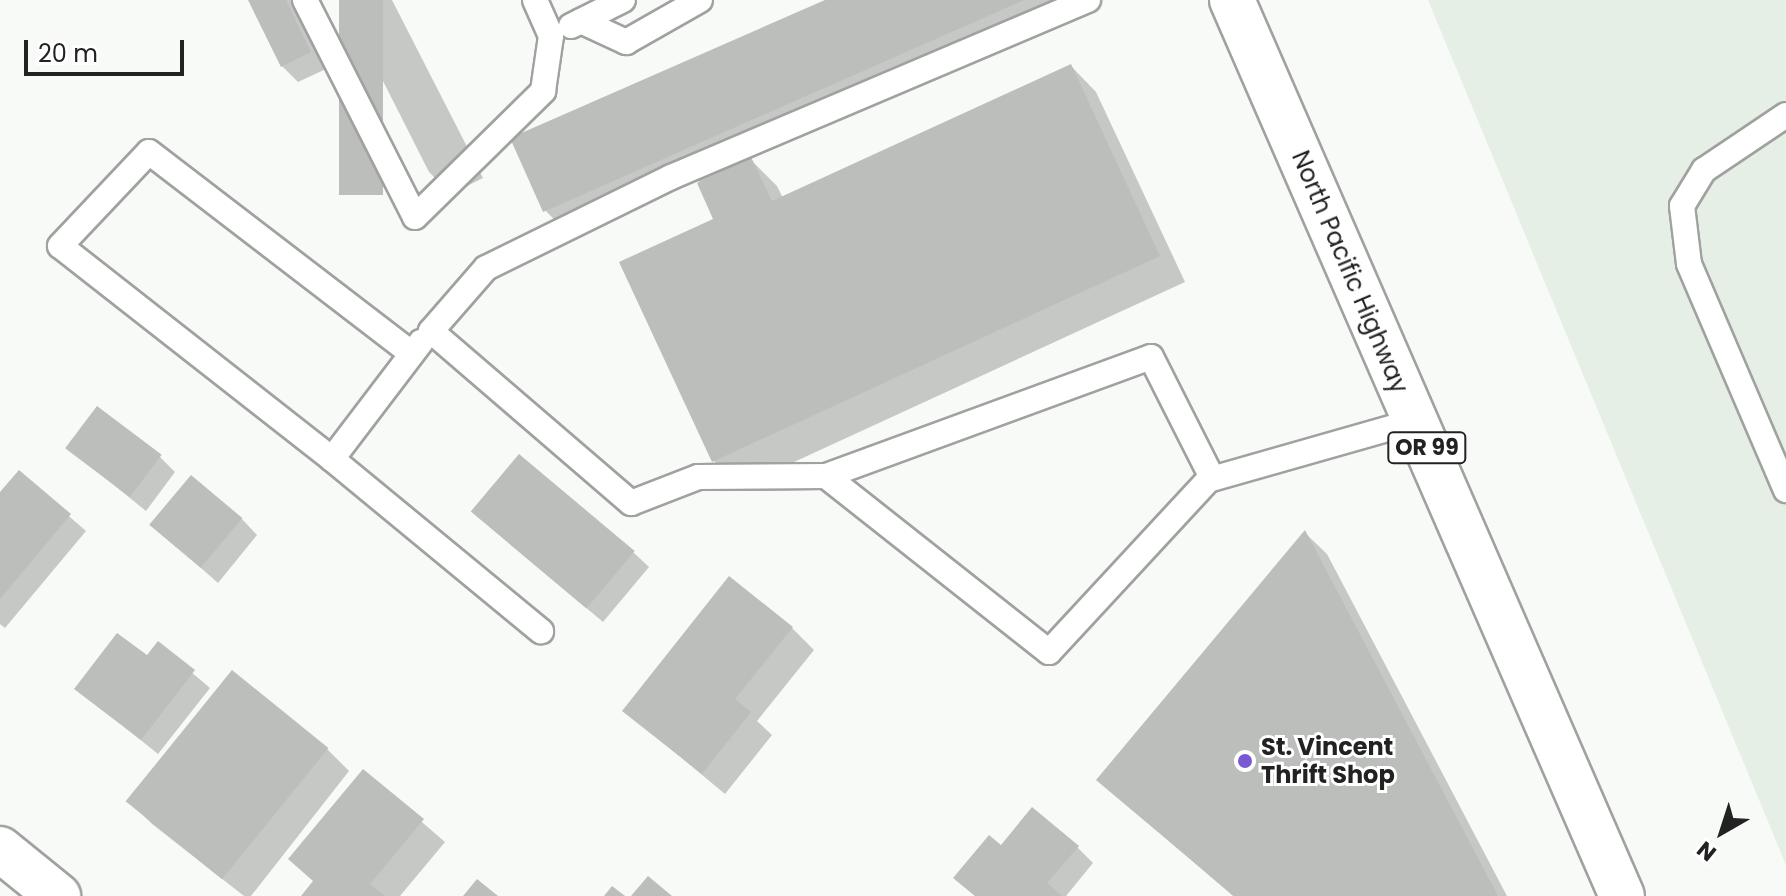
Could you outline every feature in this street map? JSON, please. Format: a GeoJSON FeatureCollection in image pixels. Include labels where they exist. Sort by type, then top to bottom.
{"type":"FeatureCollection","features":[{"type":"Feature","properties":{"kind":"main road","name":"North Pacific Highway"},"geometry":{"type":"LineString","coordinates":[[1232,0],[1622,896]]}},
{"type":"Feature","properties":{"kind":"main road"},"geometry":{"type":"LineString","coordinates":[[0,849],[58,896]]}},
{"type":"Feature","properties":{"kind":"lane"},"geometry":{"type":"LineString","coordinates":[[305,0],[415,217],[543,91],[551,36],[535,0]]}},
{"type":"Feature","properties":{"kind":"lane"},"geometry":{"type":"LineString","coordinates":[[551,36],[623,0]]}},
{"type":"Feature","properties":{"kind":"lane"},"geometry":{"type":"LineString","coordinates":[[581,21],[626,42],[700,0]]}},
{"type":"Feature","properties":{"kind":"lane"},"geometry":{"type":"LineString","coordinates":[[332,459],[411,353],[486,268],[671,177],[1088,0]]}},
{"type":"Feature","properties":{"kind":"lane"},"geometry":{"type":"LineString","coordinates":[[1786,115],[1704,170],[1682,206],[1689,264],[1786,490]]}},
{"type":"Feature","properties":{"kind":"lane"},"geometry":{"type":"LineString","coordinates":[[411,353],[149,152],[60,246],[332,459],[541,631]]}},
{"type":"Feature","properties":{"kind":"lane"},"geometry":{"type":"LineString","coordinates":[[431,331],[631,503],[698,477],[826,476],[1151,357],[1212,478]]}},
{"type":"Feature","properties":{"kind":"lane"},"geometry":{"type":"LineString","coordinates":[[826,476],[1049,652],[1212,478],[1415,421]]}},
{"type":"Feature","properties":{"kind":"shaded area"},"geometry":{"type":"Polygon","coordinates":[[[1428,0],[1786,0],[1786,865],[1428,0]]]}},
{"type":"Feature","properties":{"kind":"building"},"geometry":{"type":"Polygon","coordinates":[[[248,0],[286,0],[311,52],[281,67],[248,0]]]}},
{"type":"Feature","properties":{"kind":"building"},"geometry":{"type":"Polygon","coordinates":[[[339,0],[383,0],[383,195],[339,195],[339,0]]]}},
{"type":"Feature","properties":{"kind":"building"},"geometry":{"type":"Polygon","coordinates":[[[825,0],[1024,0],[543,212],[510,138],[825,0]]]}},
{"type":"Feature","properties":{"kind":"building"},"geometry":{"type":"Polygon","coordinates":[[[1071,64],[1160,256],[712,462],[619,262],[713,219],[697,183],[751,157],[772,201],[1071,64]]]}},
{"type":"Feature","properties":{"kind":"building"},"geometry":{"type":"Polygon","coordinates":[[[97,406],[162,455],[130,497],[65,448],[97,406]]]}},
{"type":"Feature","properties":{"kind":"building"},"geometry":{"type":"Polygon","coordinates":[[[519,454],[635,551],[586,609],[471,511],[519,454]]]}},
{"type":"Feature","properties":{"kind":"building"},"geometry":{"type":"Polygon","coordinates":[[[19,470],[71,514],[0,599],[0,492],[19,470]]]}},
{"type":"Feature","properties":{"kind":"building"},"geometry":{"type":"Polygon","coordinates":[[[191,475],[242,518],[201,568],[149,525],[191,475]]]}},
{"type":"Feature","properties":{"kind":"building"},"geometry":{"type":"Polygon","coordinates":[[[1305,530],[1498,896],[1234,896],[1096,780],[1305,530]]]}},
{"type":"Feature","properties":{"kind":"building"},"geometry":{"type":"Polygon","coordinates":[[[729,576],[793,627],[735,699],[751,712],[702,774],[622,711],[729,576]]]}},
{"type":"Feature","properties":{"kind":"building"},"geometry":{"type":"Polygon","coordinates":[[[117,633],[147,655],[158,641],[195,670],[141,740],[74,689],[117,633]]]}},
{"type":"Feature","properties":{"kind":"building"},"geometry":{"type":"Polygon","coordinates":[[[232,670],[328,748],[222,879],[126,801],[232,670]]]}},
{"type":"Feature","properties":{"kind":"building"},"geometry":{"type":"Polygon","coordinates":[[[363,769],[424,819],[370,884],[385,896],[301,896],[313,881],[288,859],[363,769]]]}},
{"type":"Feature","properties":{"kind":"building"},"geometry":{"type":"Polygon","coordinates":[[[1032,807],[1079,846],[1047,883],[1062,896],[975,896],[953,878],[989,835],[1001,845],[1032,807]]]}},
{"type":"Feature","properties":{"kind":"building"},"geometry":{"type":"Polygon","coordinates":[[[648,876],[672,896],[631,896],[648,876]]]}},
{"type":"Feature","properties":{"kind":"building"},"geometry":{"type":"Polygon","coordinates":[[[477,879],[498,896],[463,896],[477,879]]]}},
{"type":"Feature","properties":{"kind":"building"},"geometry":{"type":"Polygon","coordinates":[[[612,886],[625,896],[604,896],[612,886]]]}},
{"type":"Feature","properties":{"kind":"place","name":"St. Vincent Thrift Shop"},"geometry":{"type":"Point","coordinates":[1245,761]}}]}
